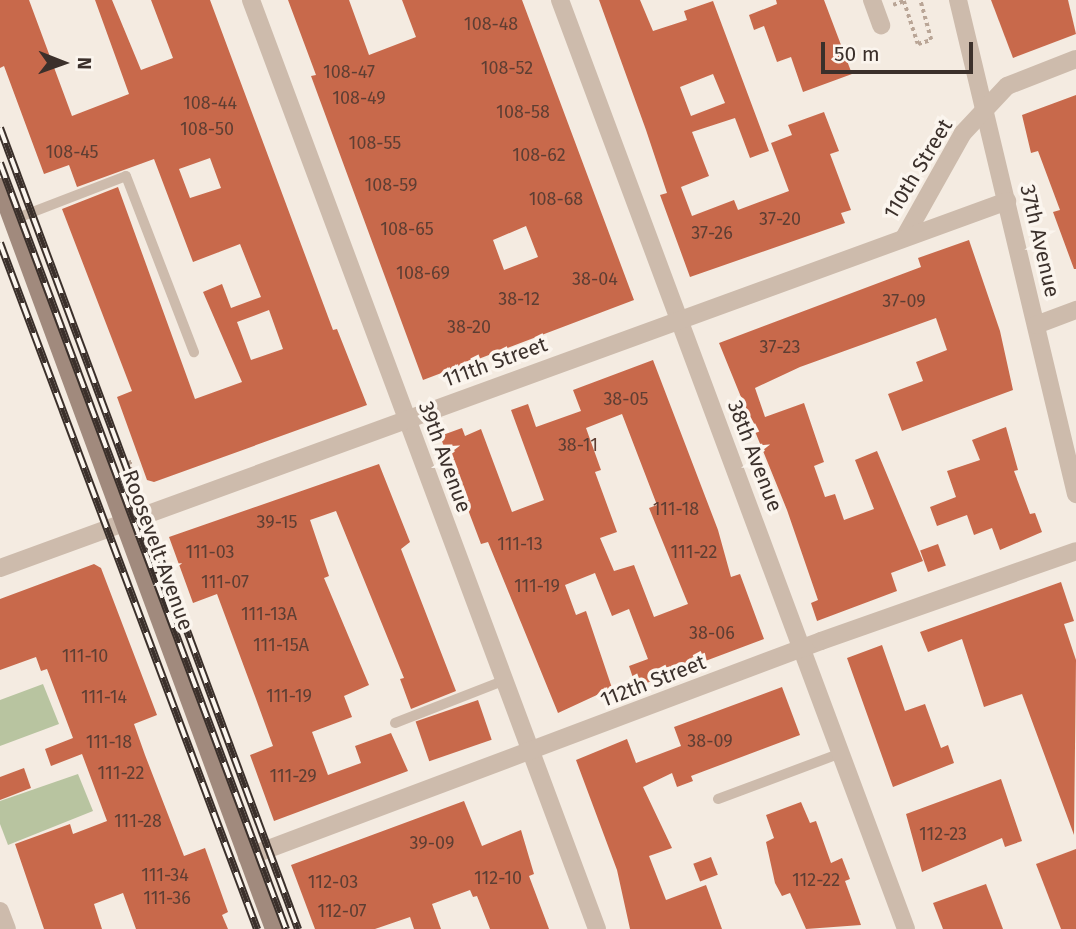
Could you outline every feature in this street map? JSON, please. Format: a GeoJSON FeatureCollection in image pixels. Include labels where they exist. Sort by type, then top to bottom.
{"type":"FeatureCollection","features":[{"type":"Feature","properties":{"kind":"main road","name":"Roosevelt Avenue"},"geometry":{"type":"LineString","coordinates":[[0,187],[274,929]]}},
{"type":"Feature","properties":{"kind":"street","name":"39th Avenue"},"geometry":{"type":"LineString","coordinates":[[251,0],[597,929]]}},
{"type":"Feature","properties":{"kind":"street","name":"38th Avenue"},"geometry":{"type":"LineString","coordinates":[[560,0],[906,929]]}},
{"type":"Feature","properties":{"kind":"street"},"geometry":{"type":"LineString","coordinates":[[872,0],[881,25]]}},
{"type":"Feature","properties":{"kind":"street","name":"37th Avenue"},"geometry":{"type":"LineString","coordinates":[[958,0],[1076,494]]}},
{"type":"Feature","properties":{"kind":"street","name":"110th Street"},"geometry":{"type":"LineString","coordinates":[[904,238],[963,133],[985,110],[1013,82],[1076,59]]}},
{"type":"Feature","properties":{"kind":"street","name":"111th Street"},"geometry":{"type":"LineString","coordinates":[[0,568],[1007,201]]}},
{"type":"Feature","properties":{"kind":"street"},"geometry":{"type":"LineString","coordinates":[[1036,324],[1076,310]]}},
{"type":"Feature","properties":{"kind":"street","name":"112th Street"},"geometry":{"type":"LineString","coordinates":[[247,857],[803,648],[1076,551]]}},
{"type":"Feature","properties":{"kind":"street"},"geometry":{"type":"LineString","coordinates":[[0,911],[7,929]]}},
{"type":"Feature","properties":{"kind":"lane"},"geometry":{"type":"LineString","coordinates":[[12,220],[126,176],[194,352]]}},
{"type":"Feature","properties":{"kind":"lane"},"geometry":{"type":"LineString","coordinates":[[395,723],[503,681]]}},
{"type":"Feature","properties":{"kind":"lane"},"geometry":{"type":"LineString","coordinates":[[718,799],[841,752]]}},
{"type":"Feature","properties":{"kind":"path"},"geometry":{"type":"LineString","coordinates":[[893,5],[904,1],[918,44],[931,40],[920,0]]}},
{"type":"Feature","properties":{"kind":"path"},"geometry":{"type":"LineString","coordinates":[[131,471],[128,463],[134,461]]}},
{"type":"Feature","properties":{"kind":"green space"},"geometry":{"type":"Polygon","coordinates":[[[43,684],[59,724],[0,746],[0,700],[43,684]]]}},
{"type":"Feature","properties":{"kind":"green space"},"geometry":{"type":"Polygon","coordinates":[[[78,774],[93,811],[8,845],[0,824],[0,801],[78,774]]]}},
{"type":"Feature","properties":{"kind":"building"},"geometry":{"type":"Polygon","coordinates":[[[0,0],[29,0],[72,116],[129,94],[95,0],[112,0],[141,70],[173,58],[151,0],[210,0],[333,330],[337,329],[367,405],[154,482],[147,480],[117,397],[132,391],[62,209],[118,187],[195,399],[242,382],[203,292],[222,284],[231,308],[261,297],[240,244],[193,262],[154,159],[77,187],[69,165],[44,174],[4,66],[0,68],[0,0]],[[210,158],[179,169],[190,198],[221,188],[210,158]],[[269,310],[237,322],[251,360],[283,349],[269,310]]]}},
{"type":"Feature","properties":{"kind":"building"},"geometry":{"type":"Polygon","coordinates":[[[288,0],[349,0],[369,55],[416,37],[402,0],[522,0],[634,300],[423,380],[311,76],[316,75],[288,0]],[[526,226],[493,240],[504,270],[538,257],[526,226]]]}},
{"type":"Feature","properties":{"kind":"building"},"geometry":{"type":"Polygon","coordinates":[[[599,0],[640,0],[653,31],[687,20],[684,11],[713,1],[769,151],[750,158],[735,118],[692,132],[709,176],[681,187],[692,216],[734,200],[738,210],[789,191],[771,143],[792,135],[788,125],[824,112],[839,151],[830,154],[851,210],[841,213],[845,223],[690,277],[660,195],[667,193],[599,0]],[[713,74],[680,87],[691,116],[725,103],[713,74]]]}},
{"type":"Feature","properties":{"kind":"building"},"geometry":{"type":"Polygon","coordinates":[[[776,0],[824,0],[852,74],[803,92],[791,57],[777,62],[764,26],[754,30],[749,15],[777,4],[776,0]]]}},
{"type":"Feature","properties":{"kind":"building"},"geometry":{"type":"Polygon","coordinates":[[[991,0],[1068,0],[1076,34],[1013,58],[991,0]]]}},
{"type":"Feature","properties":{"kind":"building"},"geometry":{"type":"Polygon","coordinates":[[[1076,95],[1074,269],[1053,212],[1060,210],[1038,151],[1031,153],[1022,115],[1076,95]]]}},
{"type":"Feature","properties":{"kind":"building"},"geometry":{"type":"Polygon","coordinates":[[[969,240],[1000,331],[1013,390],[902,431],[888,394],[923,381],[916,362],[947,350],[936,318],[800,367],[755,388],[765,417],[804,403],[824,462],[814,466],[825,497],[835,494],[844,520],[874,509],[855,460],[877,451],[923,561],[891,573],[897,591],[817,621],[811,603],[818,600],[787,510],[719,343],[921,267],[918,258],[969,240]]]}},
{"type":"Feature","properties":{"kind":"building"},"geometry":{"type":"Polygon","coordinates":[[[653,360],[718,530],[731,577],[740,574],[764,639],[636,687],[629,666],[648,659],[629,609],[612,616],[595,573],[565,585],[576,615],[586,611],[612,688],[558,713],[488,542],[481,544],[440,436],[462,428],[465,436],[481,429],[512,512],[544,500],[511,410],[528,404],[536,427],[581,411],[573,390],[653,360]],[[622,414],[586,428],[601,470],[595,472],[617,532],[600,538],[614,571],[634,565],[654,617],[688,604],[649,508],[657,505],[622,414]]]}},
{"type":"Feature","properties":{"kind":"building"},"geometry":{"type":"Polygon","coordinates":[[[1006,427],[1018,470],[1014,471],[1030,514],[1035,513],[1042,532],[1000,550],[992,528],[974,535],[967,515],[937,526],[930,507],[956,497],[947,471],[980,460],[972,440],[1006,427]]]}},
{"type":"Feature","properties":{"kind":"building"},"geometry":{"type":"Polygon","coordinates":[[[379,464],[410,542],[401,549],[456,691],[411,709],[400,679],[404,678],[336,511],[310,520],[329,576],[324,578],[369,685],[344,696],[352,717],[312,732],[328,775],[361,763],[355,746],[391,733],[408,771],[274,821],[250,755],[273,746],[256,699],[217,594],[193,603],[169,537],[379,464]]]}},
{"type":"Feature","properties":{"kind":"building"},"geometry":{"type":"Polygon","coordinates":[[[938,544],[946,566],[928,572],[920,550],[938,544]]]}},
{"type":"Feature","properties":{"kind":"building"},"geometry":{"type":"Polygon","coordinates":[[[94,564],[101,568],[157,715],[134,724],[145,755],[184,856],[205,848],[228,912],[222,915],[228,929],[136,929],[123,893],[94,904],[102,929],[44,929],[15,844],[70,824],[73,834],[107,821],[82,754],[51,766],[45,749],[73,738],[47,669],[41,671],[36,657],[0,670],[0,599],[94,564]]]}},
{"type":"Feature","properties":{"kind":"building"},"geometry":{"type":"Polygon","coordinates":[[[1061,582],[1074,621],[1064,624],[1076,660],[1074,835],[1022,694],[984,707],[962,639],[928,652],[920,632],[1061,582]]]}},
{"type":"Feature","properties":{"kind":"building"},"geometry":{"type":"Polygon","coordinates":[[[882,645],[905,711],[925,704],[941,748],[948,745],[954,763],[893,787],[847,658],[882,645]]]}},
{"type":"Feature","properties":{"kind":"building"},"geometry":{"type":"Polygon","coordinates":[[[782,687],[800,735],[691,776],[693,781],[677,787],[672,773],[643,787],[672,848],[649,856],[666,900],[706,885],[722,929],[630,929],[617,870],[576,760],[627,739],[636,763],[681,746],[674,727],[782,687]]]}},
{"type":"Feature","properties":{"kind":"building"},"geometry":{"type":"Polygon","coordinates":[[[478,700],[492,740],[429,761],[416,721],[478,700]]]}},
{"type":"Feature","properties":{"kind":"building"},"geometry":{"type":"Polygon","coordinates":[[[24,768],[31,788],[0,800],[0,777],[24,768]]]}},
{"type":"Feature","properties":{"kind":"building"},"geometry":{"type":"Polygon","coordinates":[[[1001,779],[1022,841],[1005,847],[1002,838],[922,872],[906,814],[1001,779]]]}},
{"type":"Feature","properties":{"kind":"building"},"geometry":{"type":"Polygon","coordinates":[[[464,801],[482,846],[521,830],[534,874],[529,876],[549,929],[490,929],[477,896],[473,897],[470,890],[432,904],[441,929],[414,929],[410,917],[375,929],[315,929],[291,865],[464,801]]]}},
{"type":"Feature","properties":{"kind":"building"},"geometry":{"type":"Polygon","coordinates":[[[801,802],[810,823],[816,821],[831,863],[842,858],[850,879],[845,881],[861,925],[806,929],[790,893],[782,896],[775,883],[766,842],[774,838],[766,815],[801,802]]]}},
{"type":"Feature","properties":{"kind":"building"},"geometry":{"type":"Polygon","coordinates":[[[1076,849],[1076,929],[1061,929],[1036,864],[1076,849]]]}},
{"type":"Feature","properties":{"kind":"building"},"geometry":{"type":"Polygon","coordinates":[[[711,857],[718,875],[700,882],[693,864],[711,857]]]}},
{"type":"Feature","properties":{"kind":"building"},"geometry":{"type":"Polygon","coordinates":[[[986,884],[1003,929],[943,929],[933,903],[986,884]]]}},
{"type":"Feature","properties":{"kind":"railway"},"geometry":{"type":"LineString","coordinates":[[0,128],[298,929]]}},
{"type":"Feature","properties":{"kind":"railway"},"geometry":{"type":"LineString","coordinates":[[0,163],[286,929]]}},
{"type":"Feature","properties":{"kind":"railway"},"geometry":{"type":"LineString","coordinates":[[0,243],[257,929]]}}]}
